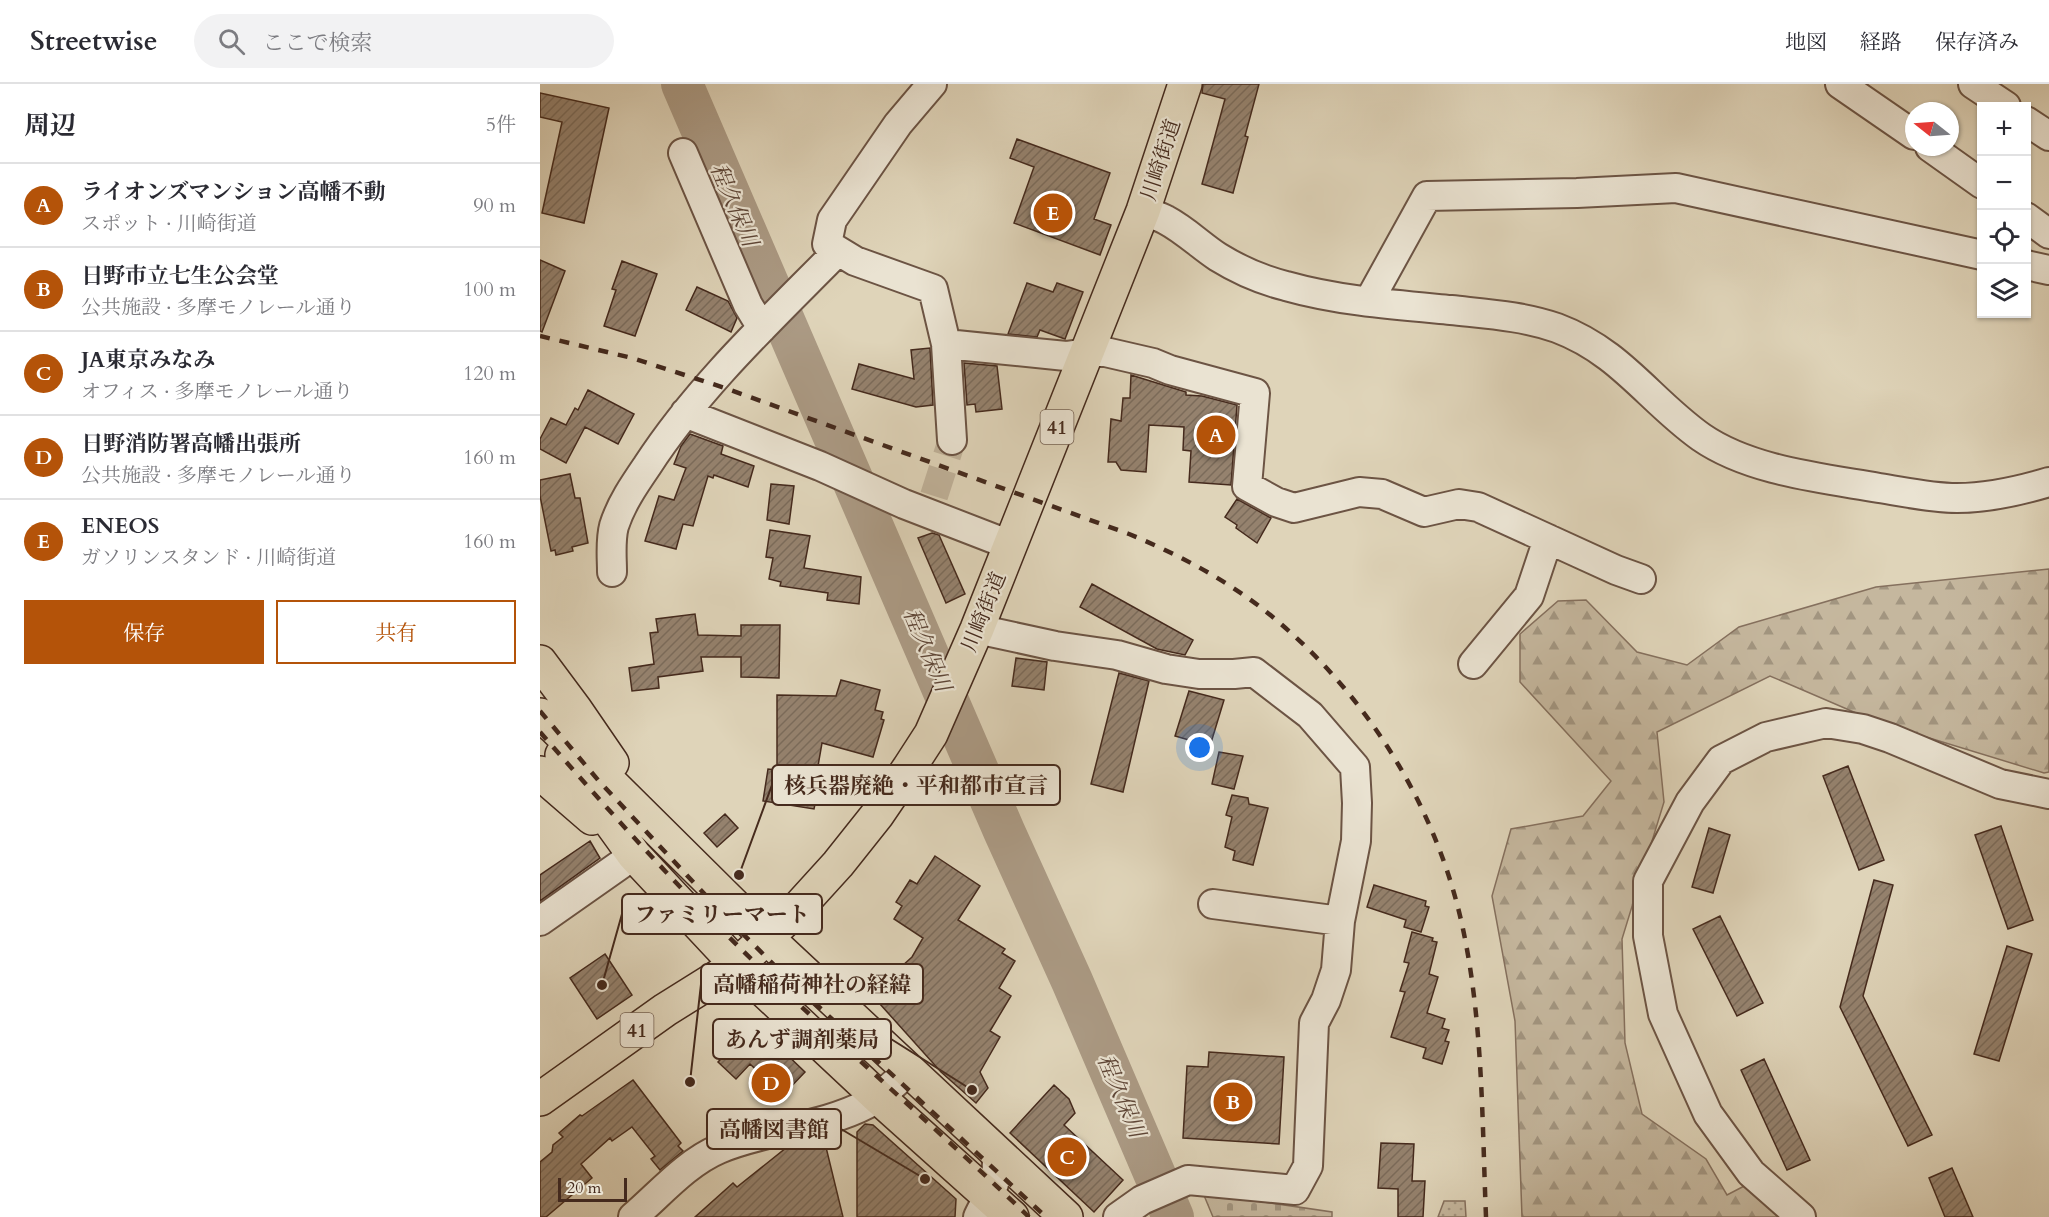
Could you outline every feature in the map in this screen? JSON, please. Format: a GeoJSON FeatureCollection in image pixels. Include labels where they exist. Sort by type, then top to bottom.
{"type":"FeatureCollection","features":[{"type":"Feature","properties":{"kind":"main road","name":"川崎街道"},"geometry":{"type":"LineString","coordinates":[[540,1099],[665,1010],[737,965],[767,938],[798,908],[877,815],[931,734],[978,629],[1143,211],[1185,84]]}},
{"type":"Feature","properties":{"kind":"main road"},"geometry":{"type":"LineString","coordinates":[[540,662],[585,723],[645,815]]}},
{"type":"Feature","properties":{"kind":"main road"},"geometry":{"type":"LineString","coordinates":[[540,716],[645,815],[767,938],[1066,1217]]}},
{"type":"Feature","properties":{"kind":"main road"},"geometry":{"type":"LineString","coordinates":[[540,724],[633,855]]}},
{"type":"Feature","properties":{"kind":"main road"},"geometry":{"type":"LineString","coordinates":[[540,773],[633,855],[737,965],[878,1097],[993,1210]]}},
{"type":"Feature","properties":{"kind":"street"},"geometry":{"type":"LineString","coordinates":[[932,84],[898,124],[832,220],[827,244],[855,261],[933,289],[946,344],[952,440]]}},
{"type":"Feature","properties":{"kind":"street"},"geometry":{"type":"LineString","coordinates":[[1840,84],[1905,129]]}},
{"type":"Feature","properties":{"kind":"street"},"geometry":{"type":"LineString","coordinates":[[1973,84],[2000,102]]}},
{"type":"Feature","properties":{"kind":"street"},"geometry":{"type":"LineString","coordinates":[[2031,124],[2049,136]]}},
{"type":"Feature","properties":{"kind":"street"},"geometry":{"type":"LineString","coordinates":[[683,153],[748,305],[762,328]]}},
{"type":"Feature","properties":{"kind":"street"},"geometry":{"type":"LineString","coordinates":[[1943,156],[1977,180]]}},
{"type":"Feature","properties":{"kind":"street"},"geometry":{"type":"LineString","coordinates":[[1369,301],[1427,196],[1577,193],[1676,188],[1977,254]]}},
{"type":"Feature","properties":{"kind":"street"},"geometry":{"type":"LineString","coordinates":[[1143,211],[1167,220],[1219,258],[1253,275],[1295,289],[1369,301],[1510,316],[1542,323],[1560,330],[1586,342],[1615,360],[1702,438],[1729,453],[1757,463],[1855,484],[1958,498],[2006,494],[2049,482]]}},
{"type":"Feature","properties":{"kind":"street"},"geometry":{"type":"LineString","coordinates":[[2031,221],[2049,234]]}},
{"type":"Feature","properties":{"kind":"street"},"geometry":{"type":"LineString","coordinates":[[612,572],[614,496],[656,452],[685,413],[762,328],[838,251]]}},
{"type":"Feature","properties":{"kind":"street"},"geometry":{"type":"LineString","coordinates":[[2031,266],[2049,270]]}},
{"type":"Feature","properties":{"kind":"street"},"geometry":{"type":"LineString","coordinates":[[946,344],[1066,356],[1101,351],[1153,363],[1170,370],[1255,393],[1247,486],[1276,502],[1294,508],[1359,492],[1382,494],[1424,512],[1459,504],[1478,507],[1616,570],[1641,579]]}},
{"type":"Feature","properties":{"kind":"street"},"geometry":{"type":"LineString","coordinates":[[685,413],[820,466],[904,504],[931,504],[1010,545]]}},
{"type":"Feature","properties":{"kind":"street"},"geometry":{"type":"LineString","coordinates":[[1473,664],[1529,596],[1548,539]]}},
{"type":"Feature","properties":{"kind":"street"},"geometry":{"type":"LineString","coordinates":[[978,629],[1055,646],[1117,655],[1166,669],[1199,674],[1254,672],[1310,715],[1355,766],[1356,841],[1340,921],[1336,970],[1326,1000],[1314,1023],[1308,1166],[1295,1190],[1188,1180],[1148,1197],[1118,1217]]}},
{"type":"Feature","properties":{"kind":"street"},"geometry":{"type":"LineString","coordinates":[[1801,1217],[1752,1173],[1708,1114],[1663,1014],[1648,936],[1648,881],[1690,802],[1721,760],[1766,737],[1826,723],[1863,729],[2000,784],[2049,794]]}},
{"type":"Feature","properties":{"kind":"street"},"geometry":{"type":"LineString","coordinates":[[540,921],[633,855]]}},
{"type":"Feature","properties":{"kind":"street"},"geometry":{"type":"LineString","coordinates":[[1214,904],[1340,921]]}},
{"type":"Feature","properties":{"kind":"street"},"geometry":{"type":"LineString","coordinates":[[633,1217],[696,1162],[718,1149],[843,1114],[878,1097],[910,1070]]}},
{"type":"Feature","properties":{"kind":"street"},"geometry":{"type":"LineString","coordinates":[[993,1210],[998,1167],[996,1150]]}},
{"type":"Feature","properties":{"kind":"green space"},"geometry":{"type":"Polygon","coordinates":[[[2049,569],[2049,772],[2044,773],[1877,722],[1770,676],[1657,732],[1664,802],[1622,939],[1625,1043],[1642,1114],[1706,1159],[1727,1195],[1750,1183],[1784,1217],[1522,1217],[1515,1021],[1492,896],[1511,829],[1583,816],[1611,781],[1520,682],[1520,634],[1558,601],[1586,600],[1637,652],[1687,665],[1739,627],[1876,587],[2049,569]]]}},
{"type":"Feature","properties":{"kind":"green space"},"geometry":{"type":"Polygon","coordinates":[[[1203,1193],[1332,1212],[1332,1217],[1213,1217],[1203,1193]]]}},
{"type":"Feature","properties":{"kind":"green space"},"geometry":{"type":"Polygon","coordinates":[[[1444,1201],[1465,1201],[1466,1217],[1438,1217],[1444,1201]]]}},
{"type":"Feature","properties":{"kind":"building"},"geometry":{"type":"Polygon","coordinates":[[[1203,84],[1259,84],[1233,193],[1202,184],[1225,99],[1202,93],[1203,84]]]}},
{"type":"Feature","properties":{"kind":"building"},"geometry":{"type":"Polygon","coordinates":[[[540,93],[609,108],[584,223],[542,213],[562,122],[540,117],[540,93]]]}},
{"type":"Feature","properties":{"kind":"building"},"geometry":{"type":"Polygon","coordinates":[[[1017,139],[1110,173],[1094,219],[1111,225],[1100,255],[1014,223],[1034,167],[1010,158],[1017,139]]]}},
{"type":"Feature","properties":{"kind":"building"},"geometry":{"type":"Polygon","coordinates":[[[540,260],[565,271],[542,332],[540,331],[540,260]]]}},
{"type":"Feature","properties":{"kind":"building"},"geometry":{"type":"Polygon","coordinates":[[[622,261],[657,274],[635,336],[604,326],[616,290],[612,289],[622,261]]]}},
{"type":"Feature","properties":{"kind":"building"},"geometry":{"type":"Polygon","coordinates":[[[1027,283],[1053,292],[1057,283],[1083,292],[1065,339],[1040,330],[1037,337],[1008,334],[1027,283]]]}},
{"type":"Feature","properties":{"kind":"building"},"geometry":{"type":"Polygon","coordinates":[[[697,287],[728,301],[737,318],[731,332],[686,310],[697,287]]]}},
{"type":"Feature","properties":{"kind":"building"},"geometry":{"type":"Polygon","coordinates":[[[930,348],[933,405],[916,407],[852,389],[859,364],[914,379],[911,350],[930,348]]]}},
{"type":"Feature","properties":{"kind":"building"},"geometry":{"type":"Polygon","coordinates":[[[964,363],[997,366],[1002,409],[976,412],[975,404],[967,405],[964,363]]]}},
{"type":"Feature","properties":{"kind":"building"},"geometry":{"type":"Polygon","coordinates":[[[1131,375],[1186,392],[1186,395],[1202,396],[1237,405],[1231,485],[1189,482],[1191,451],[1183,450],[1184,427],[1149,425],[1146,472],[1121,470],[1116,462],[1108,462],[1111,419],[1121,421],[1123,398],[1130,398],[1131,375]]]}},
{"type":"Feature","properties":{"kind":"building"},"geometry":{"type":"Polygon","coordinates":[[[588,390],[634,414],[618,444],[585,427],[566,463],[540,449],[540,439],[551,418],[566,425],[575,408],[578,410],[588,390]]]}},
{"type":"Feature","properties":{"kind":"building"},"geometry":{"type":"Polygon","coordinates":[[[690,434],[723,446],[721,454],[754,466],[748,487],[714,475],[713,478],[708,476],[693,526],[683,524],[676,549],[645,541],[659,496],[674,500],[686,468],[674,464],[681,446],[690,434]]]}},
{"type":"Feature","properties":{"kind":"building"},"geometry":{"type":"Polygon","coordinates":[[[570,474],[575,498],[580,498],[588,543],[572,547],[573,551],[556,555],[555,550],[551,551],[540,496],[540,480],[570,474]]]}},
{"type":"Feature","properties":{"kind":"building"},"geometry":{"type":"Polygon","coordinates":[[[771,484],[794,486],[789,524],[767,520],[771,484]]]}},
{"type":"Feature","properties":{"kind":"building"},"geometry":{"type":"Polygon","coordinates":[[[1237,499],[1271,518],[1257,543],[1225,517],[1237,499]]]}},
{"type":"Feature","properties":{"kind":"building"},"geometry":{"type":"Polygon","coordinates":[[[770,530],[810,536],[804,568],[861,577],[859,604],[827,600],[828,593],[780,586],[781,582],[769,579],[773,558],[766,557],[770,530]]]}},
{"type":"Feature","properties":{"kind":"building"},"geometry":{"type":"Polygon","coordinates":[[[932,533],[939,535],[965,594],[946,603],[918,538],[932,533]]]}},
{"type":"Feature","properties":{"kind":"building"},"geometry":{"type":"Polygon","coordinates":[[[1092,584],[1193,640],[1185,655],[1157,649],[1080,607],[1092,584]]]}},
{"type":"Feature","properties":{"kind":"building"},"geometry":{"type":"Polygon","coordinates":[[[695,614],[698,635],[741,636],[741,625],[780,625],[779,678],[741,677],[741,657],[701,657],[703,671],[658,677],[659,688],[632,691],[629,668],[654,664],[650,633],[658,632],[656,619],[695,614]]]}},
{"type":"Feature","properties":{"kind":"building"},"geometry":{"type":"Polygon","coordinates":[[[1016,658],[1047,662],[1044,690],[1012,686],[1016,658]]]}},
{"type":"Feature","properties":{"kind":"building"},"geometry":{"type":"Polygon","coordinates":[[[1119,673],[1149,681],[1123,792],[1091,784],[1119,673]]]}},
{"type":"Feature","properties":{"kind":"building"},"geometry":{"type":"Polygon","coordinates":[[[841,680],[880,690],[875,710],[883,712],[881,719],[884,720],[873,757],[822,743],[814,789],[818,790],[814,809],[763,801],[768,769],[777,770],[777,695],[836,696],[841,680]]]}},
{"type":"Feature","properties":{"kind":"building"},"geometry":{"type":"Polygon","coordinates":[[[1189,691],[1224,700],[1210,746],[1175,736],[1189,691]]]}},
{"type":"Feature","properties":{"kind":"building"},"geometry":{"type":"Polygon","coordinates":[[[1219,752],[1243,756],[1234,789],[1212,784],[1219,752]]]}},
{"type":"Feature","properties":{"kind":"building"},"geometry":{"type":"Polygon","coordinates":[[[1848,766],[1884,860],[1859,870],[1823,776],[1848,766]]]}},
{"type":"Feature","properties":{"kind":"building"},"geometry":{"type":"Polygon","coordinates":[[[1232,795],[1248,798],[1249,804],[1268,808],[1253,865],[1233,860],[1235,851],[1225,847],[1232,817],[1226,815],[1232,795]]]}},
{"type":"Feature","properties":{"kind":"building"},"geometry":{"type":"Polygon","coordinates":[[[725,814],[738,828],[717,847],[704,833],[725,814]]]}},
{"type":"Feature","properties":{"kind":"building"},"geometry":{"type":"Polygon","coordinates":[[[2001,826],[2033,920],[2008,929],[1975,835],[2001,826]]]}},
{"type":"Feature","properties":{"kind":"building"},"geometry":{"type":"Polygon","coordinates":[[[1709,828],[1730,835],[1713,893],[1692,887],[1709,828]]]}},
{"type":"Feature","properties":{"kind":"building"},"geometry":{"type":"Polygon","coordinates":[[[590,841],[600,858],[540,901],[540,875],[590,841]]]}},
{"type":"Feature","properties":{"kind":"building"},"geometry":{"type":"Polygon","coordinates":[[[935,856],[980,886],[958,920],[1005,949],[1002,953],[1015,961],[999,988],[1011,996],[990,1031],[1000,1037],[980,1072],[988,1088],[976,1103],[941,1072],[871,994],[912,957],[923,938],[894,919],[902,906],[896,902],[910,880],[917,884],[935,856]]]}},
{"type":"Feature","properties":{"kind":"building"},"geometry":{"type":"Polygon","coordinates":[[[1874,880],[1893,885],[1863,996],[1932,1135],[1908,1146],[1840,1007],[1874,880]]]}},
{"type":"Feature","properties":{"kind":"building"},"geometry":{"type":"Polygon","coordinates":[[[1374,885],[1426,901],[1425,906],[1429,907],[1421,932],[1404,927],[1406,920],[1367,907],[1374,885]]]}},
{"type":"Feature","properties":{"kind":"building"},"geometry":{"type":"Polygon","coordinates":[[[1720,916],[1763,1003],[1737,1016],[1693,929],[1720,916]]]}},
{"type":"Feature","properties":{"kind":"building"},"geometry":{"type":"Polygon","coordinates":[[[1412,932],[1433,938],[1432,941],[1437,942],[1429,974],[1438,977],[1427,1013],[1445,1019],[1442,1028],[1449,1030],[1445,1041],[1449,1042],[1442,1064],[1423,1058],[1426,1048],[1391,1037],[1405,992],[1400,991],[1409,963],[1404,962],[1412,932]]]}},
{"type":"Feature","properties":{"kind":"building"},"geometry":{"type":"Polygon","coordinates":[[[2007,946],[2032,954],[1999,1061],[1974,1054],[2007,946]]]}},
{"type":"Feature","properties":{"kind":"building"},"geometry":{"type":"Polygon","coordinates":[[[605,954],[632,995],[597,1019],[570,978],[605,954]]]}},
{"type":"Feature","properties":{"kind":"building"},"geometry":{"type":"Polygon","coordinates":[[[755,1024],[805,1072],[783,1095],[750,1064],[736,1079],[718,1062],[755,1024]]]}},
{"type":"Feature","properties":{"kind":"building"},"geometry":{"type":"Polygon","coordinates":[[[1209,1052],[1284,1057],[1279,1144],[1183,1138],[1187,1066],[1208,1067],[1209,1052]]]}},
{"type":"Feature","properties":{"kind":"building"},"geometry":{"type":"Polygon","coordinates":[[[1764,1059],[1810,1160],[1787,1170],[1741,1070],[1764,1059]]]}},
{"type":"Feature","properties":{"kind":"building"},"geometry":{"type":"Polygon","coordinates":[[[633,1080],[681,1143],[678,1146],[683,1151],[660,1170],[651,1159],[655,1156],[632,1127],[612,1141],[610,1138],[581,1164],[592,1178],[546,1217],[540,1217],[540,1162],[552,1152],[553,1145],[563,1137],[559,1133],[580,1115],[582,1116],[633,1080]]]}},
{"type":"Feature","properties":{"kind":"building"},"geometry":{"type":"Polygon","coordinates":[[[1054,1085],[1069,1099],[1075,1113],[1064,1125],[1123,1180],[1094,1212],[1010,1133],[1054,1085]]]}},
{"type":"Feature","properties":{"kind":"building"},"geometry":{"type":"Polygon","coordinates":[[[865,1124],[873,1125],[956,1199],[955,1217],[857,1217],[857,1132],[865,1124]]]}},
{"type":"Feature","properties":{"kind":"building"},"geometry":{"type":"Polygon","coordinates":[[[824,1139],[843,1217],[695,1217],[733,1183],[737,1187],[786,1148],[824,1139]]]}},
{"type":"Feature","properties":{"kind":"building"},"geometry":{"type":"Polygon","coordinates":[[[1381,1143],[1414,1144],[1412,1181],[1425,1181],[1423,1217],[1398,1217],[1398,1189],[1378,1188],[1381,1143]]]}},
{"type":"Feature","properties":{"kind":"building"},"geometry":{"type":"Polygon","coordinates":[[[1952,1168],[1973,1217],[1945,1217],[1929,1178],[1952,1168]]]}},
{"type":"Feature","properties":{"kind":"waterway","name":"程久保川"},"geometry":{"type":"LineString","coordinates":[[682,84],[1173,1217]]}},
{"type":"Feature","properties":{"kind":"tunnel"},"geometry":{"type":"LineString","coordinates":[[934,496],[952,440]]}},
{"type":"Feature","properties":{"kind":"railway"},"geometry":{"type":"LineString","coordinates":[[540,336],[632,358],[725,388],[1129,534],[1180,557],[1212,575],[1259,606],[1296,637],[1361,709],[1389,750],[1434,836],[1451,882],[1470,964],[1478,1036],[1486,1217]]}},
{"type":"Feature","properties":{"kind":"railway"},"geometry":{"type":"LineString","coordinates":[[540,711],[598,780],[725,916],[779,970],[1046,1217]]}},
{"type":"Feature","properties":{"kind":"railway"},"geometry":{"type":"LineString","coordinates":[[540,732],[654,859],[742,950],[1029,1217]]}},
{"type":"Feature","properties":{"kind":"place","name":"ENEOS"},"geometry":{"type":"Point","coordinates":[1053,213]}},
{"type":"Feature","properties":{"kind":"place","name":"ライオンズマンション高幡不動"},"geometry":{"type":"Point","coordinates":[1216,435]}},
{"type":"Feature","properties":{"kind":"place","name":"核兵器廃絶・平和都市宣言"},"geometry":{"type":"Point","coordinates":[739,875]}},
{"type":"Feature","properties":{"kind":"place","name":"ファミリーマート"},"geometry":{"type":"Point","coordinates":[602,985]}},
{"type":"Feature","properties":{"kind":"place","name":"高幡稲荷神社の経緯"},"geometry":{"type":"Point","coordinates":[690,1082]}},
{"type":"Feature","properties":{"kind":"place","name":"日野消防署高幡出張所"},"geometry":{"type":"Point","coordinates":[771,1083]}},
{"type":"Feature","properties":{"kind":"place","name":"あんず調剤薬局"},"geometry":{"type":"Point","coordinates":[972,1090]}},
{"type":"Feature","properties":{"kind":"place","name":"日野市立七生公会堂"},"geometry":{"type":"Point","coordinates":[1233,1102]}},
{"type":"Feature","properties":{"kind":"place","name":"JA東京みなみ"},"geometry":{"type":"Point","coordinates":[1067,1157]}},
{"type":"Feature","properties":{"kind":"place","name":"高幡図書館"},"geometry":{"type":"Point","coordinates":[925,1179]}}]}
